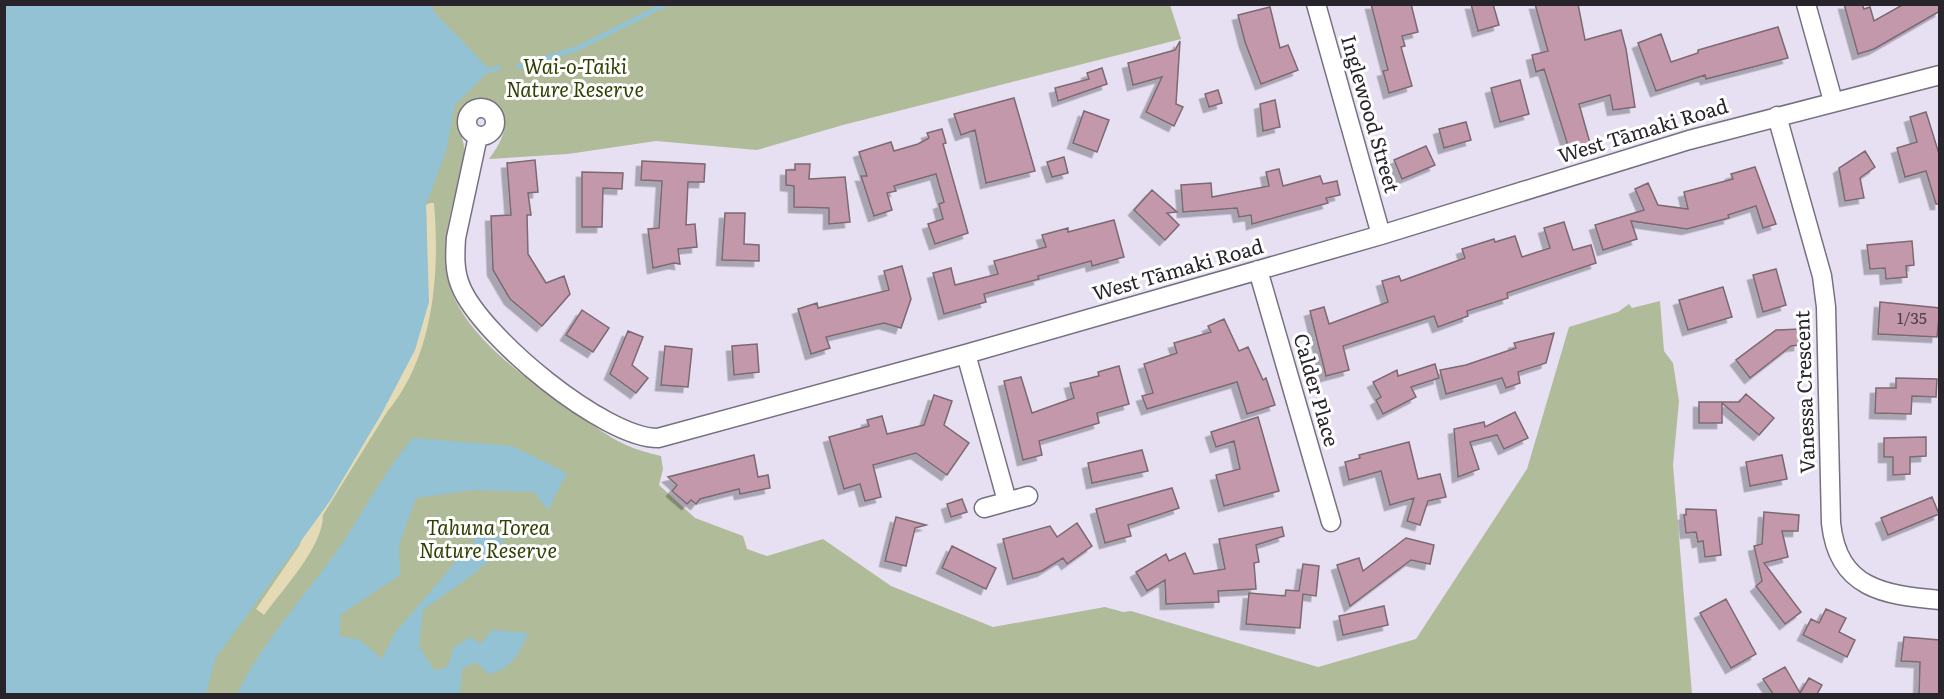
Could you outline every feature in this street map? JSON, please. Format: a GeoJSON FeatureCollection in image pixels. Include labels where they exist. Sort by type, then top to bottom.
{"type":"FeatureCollection","features":[{"type":"Feature","properties":{"kind":"street","name":"Inglewood Street"},"geometry":{"type":"LineString","coordinates":[[1316,4],[1381,235]]}},
{"type":"Feature","properties":{"kind":"street"},"geometry":{"type":"LineString","coordinates":[[1806,4],[1833,101]]}},
{"type":"Feature","properties":{"kind":"street","name":"West Tāmaki Road"},"geometry":{"type":"LineString","coordinates":[[478,136],[455,246],[456,270],[468,300],[490,330],[522,361],[619,429],[647,438],[672,436],[966,354],[1381,235],[1667,147],[1833,101],[1940,75]]}},
{"type":"Feature","properties":{"kind":"street","name":"Vanessa Crescent"},"geometry":{"type":"LineString","coordinates":[[1777,116],[1822,276],[1826,307],[1831,523],[1836,552],[1856,577],[1873,588],[1901,597],[1940,600]]}},
{"type":"Feature","properties":{"kind":"street","name":"Calder Place"},"geometry":{"type":"LineString","coordinates":[[1258,270],[1330,522]]}},
{"type":"Feature","properties":{"kind":"street"},"geometry":{"type":"LineString","coordinates":[[966,354],[1007,501]]}},
{"type":"Feature","properties":{"kind":"street"},"geometry":{"type":"LineString","coordinates":[[984,508],[1028,496]]}},
{"type":"Feature","properties":{"kind":"green space"},"geometry":{"type":"Polygon","coordinates":[[[4,5],[1170,5],[1181,39],[843,125],[757,150],[656,141],[568,154],[489,159],[501,139],[505,122],[502,110],[494,102],[484,99],[474,100],[465,105],[460,116],[464,155],[445,245],[447,276],[454,298],[481,337],[518,371],[613,438],[634,448],[661,456],[663,469],[659,485],[695,518],[743,536],[747,549],[767,556],[823,539],[891,586],[993,627],[1105,607],[1123,612],[1131,611],[1318,667],[1416,639],[1527,469],[1569,327],[1618,312],[1629,304],[1632,308],[1660,301],[1664,351],[1673,363],[1679,401],[1673,465],[1692,694],[5,694],[4,5]]]}},
{"type":"Feature","properties":{"kind":"sand"},"geometry":{"type":"Polygon","coordinates":[[[434,203],[436,230],[434,285],[424,340],[415,366],[403,390],[323,515],[321,527],[309,554],[264,615],[256,609],[299,546],[307,526],[428,302],[426,205],[434,203]]]}},
{"type":"Feature","properties":{"kind":"water"},"geometry":{"type":"Polygon","coordinates":[[[4,5],[432,5],[434,12],[490,70],[455,105],[446,151],[426,205],[429,302],[415,350],[382,413],[330,501],[215,659],[206,694],[5,694],[4,5]]]}},
{"type":"Feature","properties":{"kind":"water"},"geometry":{"type":"Polygon","coordinates":[[[413,438],[512,446],[567,473],[548,510],[534,492],[473,490],[416,498],[399,545],[400,575],[340,615],[340,636],[360,640],[382,659],[394,634],[484,529],[488,534],[504,539],[499,549],[481,568],[423,610],[419,647],[435,671],[448,666],[454,647],[470,637],[481,644],[492,630],[528,633],[514,660],[503,669],[488,674],[476,662],[462,669],[460,694],[237,694],[259,655],[339,548],[383,478],[413,438]]]}},
{"type":"Feature","properties":{"kind":"building"},"geometry":{"type":"Polygon","coordinates":[[[1371,4],[1411,4],[1418,32],[1402,36],[1405,46],[1401,47],[1412,86],[1389,93],[1383,71],[1388,70],[1371,4]]]}},
{"type":"Feature","properties":{"kind":"building"},"geometry":{"type":"Polygon","coordinates":[[[1471,4],[1493,4],[1499,25],[1478,31],[1471,4]]]}},
{"type":"Feature","properties":{"kind":"building"},"geometry":{"type":"Polygon","coordinates":[[[1535,4],[1578,4],[1585,40],[1621,30],[1635,107],[1613,110],[1610,95],[1579,104],[1590,143],[1569,149],[1544,69],[1536,72],[1532,55],[1548,51],[1535,4]]]}},
{"type":"Feature","properties":{"kind":"building"},"geometry":{"type":"Polygon","coordinates":[[[1844,4],[1862,4],[1864,9],[1870,7],[1874,21],[1904,4],[1940,4],[1940,11],[1874,49],[1858,54],[1844,4]]]}},
{"type":"Feature","properties":{"kind":"building"},"geometry":{"type":"Polygon","coordinates":[[[1270,7],[1280,48],[1288,45],[1298,70],[1261,84],[1245,42],[1238,15],[1270,7]]]}},
{"type":"Feature","properties":{"kind":"building"},"geometry":{"type":"Polygon","coordinates":[[[1778,27],[1788,58],[1706,79],[1705,75],[1656,91],[1638,43],[1661,34],[1671,62],[1698,53],[1698,50],[1778,27]]]}},
{"type":"Feature","properties":{"kind":"building"},"geometry":{"type":"Polygon","coordinates":[[[1180,41],[1176,104],[1183,107],[1174,126],[1146,112],[1162,77],[1133,85],[1128,63],[1175,50],[1180,41]]]}},
{"type":"Feature","properties":{"kind":"building"},"geometry":{"type":"Polygon","coordinates":[[[1102,68],[1107,84],[1058,101],[1055,88],[1089,79],[1087,73],[1102,68]]]}},
{"type":"Feature","properties":{"kind":"building"},"geometry":{"type":"Polygon","coordinates":[[[1520,80],[1529,114],[1500,122],[1491,88],[1520,80]]]}},
{"type":"Feature","properties":{"kind":"building"},"geometry":{"type":"Polygon","coordinates":[[[1218,90],[1222,103],[1209,107],[1205,94],[1218,90]]]}},
{"type":"Feature","properties":{"kind":"building"},"geometry":{"type":"Polygon","coordinates":[[[1014,98],[1035,171],[986,183],[975,130],[961,135],[954,114],[1014,98]]]}},
{"type":"Feature","properties":{"kind":"building"},"geometry":{"type":"Polygon","coordinates":[[[1275,100],[1280,127],[1263,131],[1260,104],[1275,100]]]}},
{"type":"Feature","properties":{"kind":"building"},"geometry":{"type":"Polygon","coordinates":[[[1084,111],[1109,120],[1097,152],[1073,143],[1084,111]]]}},
{"type":"Feature","properties":{"kind":"building"},"geometry":{"type":"Polygon","coordinates":[[[1926,112],[1940,157],[1940,204],[1936,204],[1926,171],[1905,177],[1897,148],[1917,142],[1910,117],[1926,112]]]}},
{"type":"Feature","properties":{"kind":"building"},"geometry":{"type":"Polygon","coordinates":[[[1466,122],[1471,140],[1444,148],[1439,129],[1466,122]]]}},
{"type":"Feature","properties":{"kind":"building"},"geometry":{"type":"Polygon","coordinates":[[[942,129],[946,143],[943,144],[968,233],[935,244],[928,224],[943,219],[939,204],[944,202],[936,174],[894,186],[896,191],[887,193],[892,210],[874,216],[861,176],[867,176],[859,152],[891,142],[894,151],[918,144],[929,138],[927,133],[942,129]]]}},
{"type":"Feature","properties":{"kind":"building"},"geometry":{"type":"Polygon","coordinates":[[[1426,146],[1435,165],[1402,179],[1394,160],[1426,146]]]}},
{"type":"Feature","properties":{"kind":"building"},"geometry":{"type":"Polygon","coordinates":[[[1865,151],[1875,167],[1860,178],[1864,198],[1845,201],[1839,168],[1865,151]]]}},
{"type":"Feature","properties":{"kind":"building"},"geometry":{"type":"Polygon","coordinates":[[[1064,157],[1068,173],[1052,177],[1047,162],[1064,157]]]}},
{"type":"Feature","properties":{"kind":"building"},"geometry":{"type":"Polygon","coordinates":[[[535,160],[538,192],[528,193],[531,215],[527,215],[528,254],[546,283],[564,276],[570,294],[542,326],[510,299],[493,270],[491,216],[511,215],[507,163],[535,160]]]}},
{"type":"Feature","properties":{"kind":"building"},"geometry":{"type":"Polygon","coordinates":[[[642,161],[705,164],[704,182],[688,182],[686,225],[695,224],[697,247],[678,249],[680,264],[674,263],[653,268],[648,229],[659,228],[662,181],[641,180],[642,161]]]}},
{"type":"Feature","properties":{"kind":"building"},"geometry":{"type":"Polygon","coordinates":[[[795,164],[810,164],[809,179],[845,177],[850,222],[829,224],[829,208],[794,207],[794,186],[786,185],[786,170],[795,170],[795,164]]]}},
{"type":"Feature","properties":{"kind":"building"},"geometry":{"type":"Polygon","coordinates":[[[1755,167],[1776,224],[1763,228],[1756,206],[1728,215],[1729,218],[1687,229],[1631,221],[1637,239],[1603,250],[1595,225],[1644,210],[1635,189],[1648,183],[1658,205],[1688,209],[1684,192],[1733,179],[1731,174],[1755,167]]]}},
{"type":"Feature","properties":{"kind":"building"},"geometry":{"type":"Polygon","coordinates":[[[1279,169],[1283,186],[1320,176],[1323,184],[1337,181],[1340,195],[1326,198],[1328,203],[1252,224],[1251,215],[1239,217],[1237,208],[1183,212],[1181,185],[1211,183],[1212,197],[1269,186],[1266,172],[1279,169]]]}},
{"type":"Feature","properties":{"kind":"building"},"geometry":{"type":"Polygon","coordinates":[[[582,172],[623,173],[622,189],[603,188],[602,227],[582,227],[582,172]]]}},
{"type":"Feature","properties":{"kind":"building"},"geometry":{"type":"Polygon","coordinates":[[[1152,190],[1177,212],[1167,213],[1179,225],[1165,240],[1134,210],[1152,190]]]}},
{"type":"Feature","properties":{"kind":"building"},"geometry":{"type":"Polygon","coordinates":[[[725,213],[745,213],[744,244],[759,245],[759,261],[722,260],[725,213]]]}},
{"type":"Feature","properties":{"kind":"building"},"geometry":{"type":"Polygon","coordinates":[[[1114,220],[1124,257],[1092,266],[1091,261],[1038,276],[1039,279],[984,294],[986,302],[944,314],[933,273],[951,268],[955,285],[998,274],[994,261],[1046,247],[1042,235],[1068,228],[1068,232],[1114,220]]]}},
{"type":"Feature","properties":{"kind":"building"},"geometry":{"type":"Polygon","coordinates":[[[1564,222],[1573,250],[1591,245],[1596,263],[1507,293],[1508,298],[1467,311],[1468,316],[1438,327],[1434,316],[1343,346],[1349,370],[1326,376],[1310,311],[1324,307],[1329,324],[1388,302],[1382,281],[1399,276],[1401,281],[1465,258],[1462,249],[1494,239],[1495,242],[1515,236],[1522,257],[1550,248],[1544,228],[1564,222]]]}},
{"type":"Feature","properties":{"kind":"building"},"geometry":{"type":"Polygon","coordinates":[[[1912,241],[1914,265],[1906,266],[1907,277],[1886,279],[1885,268],[1870,269],[1867,245],[1912,241]]]}},
{"type":"Feature","properties":{"kind":"building"},"geometry":{"type":"Polygon","coordinates":[[[902,266],[911,299],[901,328],[884,323],[826,337],[830,348],[811,354],[798,309],[817,303],[818,308],[889,290],[884,271],[902,266]]]}},
{"type":"Feature","properties":{"kind":"building"},"geometry":{"type":"Polygon","coordinates":[[[1776,269],[1786,305],[1763,312],[1753,275],[1776,269]]]}},
{"type":"Feature","properties":{"kind":"building"},"geometry":{"type":"Polygon","coordinates":[[[1723,287],[1732,317],[1688,330],[1679,300],[1723,287]]]}},
{"type":"Feature","properties":{"kind":"building"},"geometry":{"type":"Polygon","coordinates":[[[1880,302],[1940,308],[1937,337],[1878,334],[1880,302]]]}},
{"type":"Feature","properties":{"kind":"building"},"geometry":{"type":"Polygon","coordinates":[[[582,310],[609,328],[593,352],[566,335],[582,310]]]}},
{"type":"Feature","properties":{"kind":"building"},"geometry":{"type":"Polygon","coordinates":[[[1224,319],[1239,351],[1248,347],[1263,380],[1266,378],[1275,405],[1247,414],[1237,382],[1147,409],[1142,396],[1153,393],[1144,364],[1177,353],[1174,343],[1211,332],[1208,326],[1224,319]]]}},
{"type":"Feature","properties":{"kind":"building"},"geometry":{"type":"Polygon","coordinates":[[[1799,329],[1799,345],[1791,346],[1750,378],[1736,360],[1776,330],[1799,329]]]}},
{"type":"Feature","properties":{"kind":"building"},"geometry":{"type":"Polygon","coordinates":[[[628,331],[643,337],[632,365],[648,378],[636,393],[610,374],[628,331]]]}},
{"type":"Feature","properties":{"kind":"building"},"geometry":{"type":"Polygon","coordinates":[[[1554,333],[1546,363],[1518,372],[1520,383],[1506,388],[1502,378],[1446,394],[1440,370],[1466,365],[1516,348],[1514,343],[1554,333]]]}},
{"type":"Feature","properties":{"kind":"building"},"geometry":{"type":"Polygon","coordinates":[[[757,344],[759,372],[734,375],[732,346],[757,344]]]}},
{"type":"Feature","properties":{"kind":"building"},"geometry":{"type":"Polygon","coordinates":[[[665,346],[692,349],[688,387],[661,385],[665,346]]]}},
{"type":"Feature","properties":{"kind":"building"},"geometry":{"type":"Polygon","coordinates":[[[1435,364],[1439,378],[1411,387],[1416,397],[1383,414],[1376,400],[1381,397],[1373,382],[1397,370],[1398,376],[1435,364]]]}},
{"type":"Feature","properties":{"kind":"building"},"geometry":{"type":"Polygon","coordinates":[[[1119,366],[1129,404],[1097,413],[1099,423],[1039,441],[1042,455],[1023,460],[1004,381],[1021,377],[1032,413],[1074,398],[1070,383],[1099,376],[1098,372],[1119,366]]]}},
{"type":"Feature","properties":{"kind":"building"},"geometry":{"type":"Polygon","coordinates":[[[1896,378],[1937,379],[1936,397],[1912,396],[1911,414],[1875,413],[1876,388],[1896,388],[1896,378]]]}},
{"type":"Feature","properties":{"kind":"building"},"geometry":{"type":"Polygon","coordinates":[[[1746,394],[1774,418],[1759,435],[1722,403],[1722,423],[1699,423],[1699,402],[1739,402],[1746,394]]]}},
{"type":"Feature","properties":{"kind":"building"},"geometry":{"type":"Polygon","coordinates":[[[934,395],[952,401],[944,425],[969,443],[947,475],[916,453],[873,465],[881,497],[865,501],[860,484],[844,489],[829,437],[869,426],[867,420],[882,416],[887,434],[924,425],[934,395]]]}},
{"type":"Feature","properties":{"kind":"building"},"geometry":{"type":"Polygon","coordinates":[[[1515,412],[1528,438],[1504,449],[1497,435],[1470,442],[1479,469],[1458,477],[1454,429],[1484,422],[1485,427],[1515,412]]]}},
{"type":"Feature","properties":{"kind":"building"},"geometry":{"type":"Polygon","coordinates":[[[1258,417],[1279,491],[1224,506],[1216,475],[1240,469],[1234,441],[1216,447],[1211,432],[1258,417]]]}},
{"type":"Feature","properties":{"kind":"building"},"geometry":{"type":"Polygon","coordinates":[[[1926,437],[1926,456],[1910,457],[1910,474],[1893,475],[1893,457],[1884,457],[1884,438],[1926,437]]]}},
{"type":"Feature","properties":{"kind":"building"},"geometry":{"type":"Polygon","coordinates":[[[1409,442],[1418,479],[1440,474],[1446,497],[1428,501],[1420,525],[1407,521],[1414,498],[1390,505],[1381,471],[1349,480],[1345,462],[1360,458],[1359,455],[1409,442]]]}},
{"type":"Feature","properties":{"kind":"building"},"geometry":{"type":"Polygon","coordinates":[[[1142,450],[1148,471],[1092,483],[1088,463],[1142,450]]]}},
{"type":"Feature","properties":{"kind":"building"},"geometry":{"type":"Polygon","coordinates":[[[754,455],[758,477],[768,475],[770,488],[740,494],[739,489],[700,499],[696,504],[691,500],[687,504],[672,491],[677,485],[668,477],[754,455]]]}},
{"type":"Feature","properties":{"kind":"building"},"geometry":{"type":"Polygon","coordinates":[[[1782,455],[1787,479],[1750,486],[1746,462],[1782,455]]]}},
{"type":"Feature","properties":{"kind":"building"},"geometry":{"type":"Polygon","coordinates":[[[1172,488],[1179,508],[1128,525],[1131,536],[1105,543],[1096,509],[1172,488]]]}},
{"type":"Feature","properties":{"kind":"building"},"geometry":{"type":"Polygon","coordinates":[[[1932,497],[1939,514],[1888,535],[1881,518],[1932,497]]]}},
{"type":"Feature","properties":{"kind":"building"},"geometry":{"type":"Polygon","coordinates":[[[962,499],[967,512],[951,517],[947,504],[962,499]]]}},
{"type":"Feature","properties":{"kind":"building"},"geometry":{"type":"Polygon","coordinates":[[[1686,509],[1716,510],[1721,555],[1705,557],[1703,541],[1698,542],[1696,532],[1686,533],[1684,515],[1686,515],[1686,509]]]}},
{"type":"Feature","properties":{"kind":"building"},"geometry":{"type":"Polygon","coordinates":[[[1764,512],[1799,515],[1798,531],[1782,531],[1788,557],[1764,563],[1801,612],[1785,624],[1756,586],[1762,581],[1754,546],[1762,544],[1764,512]]]}},
{"type":"Feature","properties":{"kind":"building"},"geometry":{"type":"Polygon","coordinates":[[[896,517],[926,525],[915,528],[906,566],[885,561],[896,517]]]}},
{"type":"Feature","properties":{"kind":"building"},"geometry":{"type":"Polygon","coordinates":[[[1077,523],[1092,546],[1067,564],[1063,558],[1042,571],[1013,579],[1003,539],[1050,526],[1057,537],[1077,523]]]}},
{"type":"Feature","properties":{"kind":"building"},"geometry":{"type":"Polygon","coordinates":[[[1282,527],[1284,536],[1256,545],[1259,562],[1254,563],[1256,589],[1218,591],[1219,602],[1166,604],[1165,580],[1147,591],[1136,572],[1166,554],[1169,561],[1185,553],[1194,574],[1225,569],[1219,539],[1282,527]]]}},
{"type":"Feature","properties":{"kind":"building"},"geometry":{"type":"Polygon","coordinates":[[[1406,538],[1434,545],[1430,564],[1411,560],[1350,606],[1337,565],[1359,558],[1363,571],[1406,538]]]}},
{"type":"Feature","properties":{"kind":"building"},"geometry":{"type":"Polygon","coordinates":[[[952,546],[996,568],[986,589],[942,568],[952,546]]]}},
{"type":"Feature","properties":{"kind":"building"},"geometry":{"type":"Polygon","coordinates":[[[1303,564],[1319,566],[1316,596],[1303,594],[1300,628],[1246,624],[1249,593],[1285,596],[1286,590],[1299,591],[1303,564]]]}},
{"type":"Feature","properties":{"kind":"building"},"geometry":{"type":"Polygon","coordinates":[[[1726,599],[1756,654],[1731,668],[1700,613],[1726,599]]]}},
{"type":"Feature","properties":{"kind":"building"},"geometry":{"type":"Polygon","coordinates":[[[1384,606],[1388,625],[1343,635],[1339,616],[1384,606]]]}},
{"type":"Feature","properties":{"kind":"building"},"geometry":{"type":"Polygon","coordinates":[[[1826,609],[1846,618],[1839,632],[1855,640],[1847,657],[1803,635],[1811,619],[1819,623],[1826,609]]]}},
{"type":"Feature","properties":{"kind":"building"},"geometry":{"type":"Polygon","coordinates":[[[1904,637],[1940,640],[1940,694],[1919,694],[1920,662],[1901,661],[1904,637]]]}},
{"type":"Feature","properties":{"kind":"building"},"geometry":{"type":"Polygon","coordinates":[[[1785,667],[1800,693],[1809,678],[1822,685],[1817,694],[1773,694],[1763,679],[1785,667]]]}},
{"type":"Feature","properties":{"kind":"waterway"},"geometry":{"type":"LineString","coordinates":[[519,66],[576,49],[666,4]]}},
{"type":"Feature","properties":{"kind":"waterway"},"geometry":{"type":"LineString","coordinates":[[490,70],[498,68]]}},
{"type":"Feature","properties":{"kind":"park label","name":"Wai-o-Taiki Nature Reserve"},"geometry":{"type":"Point","coordinates":[575,78]}},
{"type":"Feature","properties":{"kind":"park label","name":"Tahuna Torea Nature Reserve"},"geometry":{"type":"Point","coordinates":[488,540]}}]}
